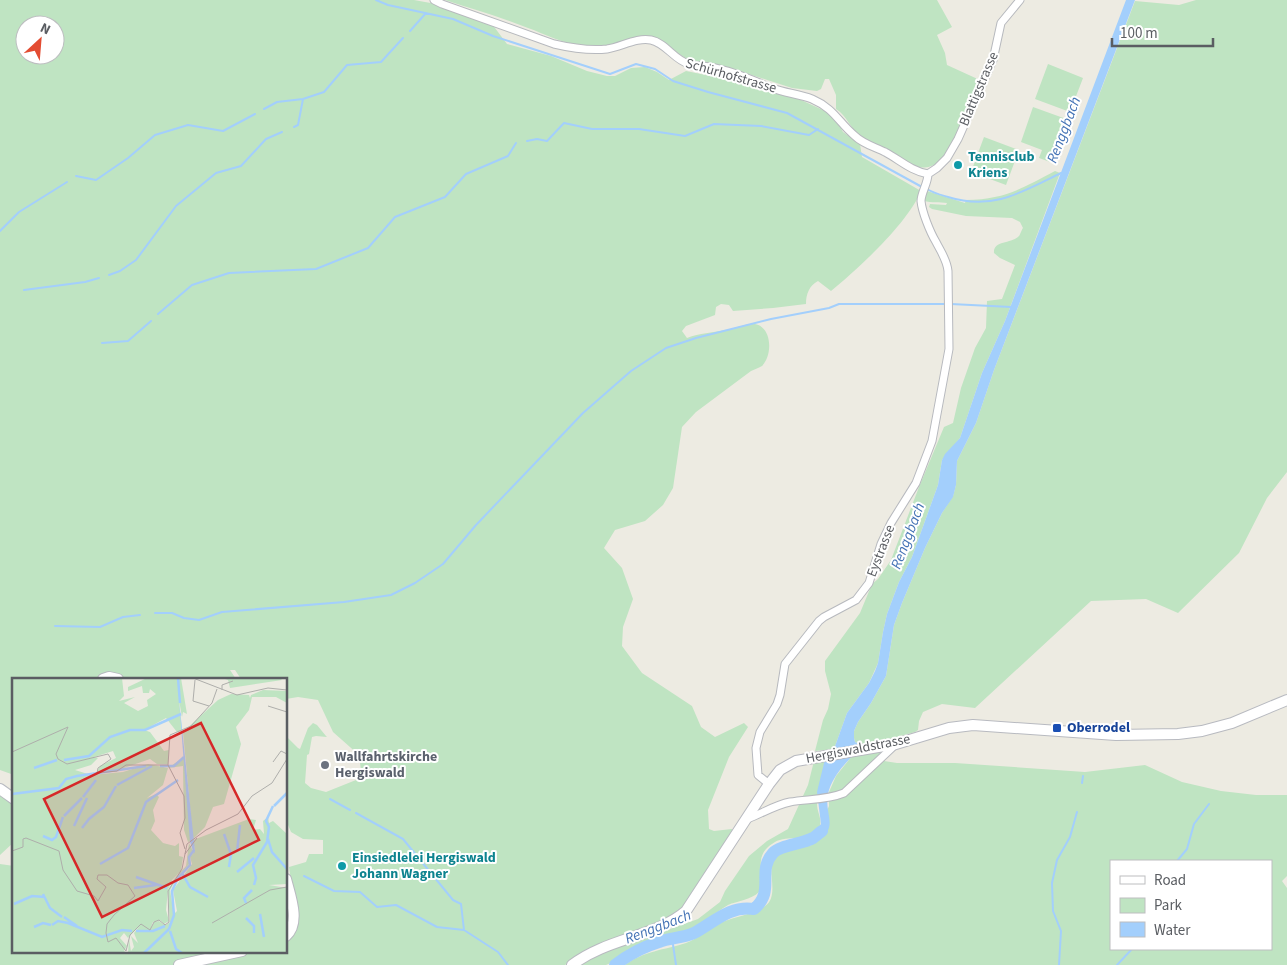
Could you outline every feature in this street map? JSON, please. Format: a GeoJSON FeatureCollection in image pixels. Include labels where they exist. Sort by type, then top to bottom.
{"type":"FeatureCollection","features":[{"type":"Feature","properties":{"kind":"street","name":"Schürhofstrasse"},"geometry":{"type":"LineString","coordinates":[[434,0],[554,44],[571,48],[606,49],[641,40],[652,40],[665,47],[680,61],[725,71],[825,105],[861,141],[911,168],[928,174]]}},
{"type":"Feature","properties":{"kind":"street","name":"Blattigstrasse"},"geometry":{"type":"LineString","coordinates":[[928,174],[947,158],[958,139],[993,60],[1001,23],[1020,0]]}},
{"type":"Feature","properties":{"kind":"street","name":"Eystrasse"},"geometry":{"type":"LineString","coordinates":[[769,784],[758,775],[756,748],[760,732],[777,704],[785,664],[819,621],[856,600],[869,583],[881,544],[891,523],[916,483],[935,430],[949,349],[948,271],[945,258],[932,234],[921,201],[928,183],[928,174]]}},
{"type":"Feature","properties":{"kind":"street","name":"Hergiswaldstrasse"},"geometry":{"type":"LineString","coordinates":[[572,965],[600,948],[679,918],[686,911],[769,784],[780,770],[796,760],[896,744],[949,728],[973,725],[1116,735],[1186,733],[1232,723],[1287,700]]}},
{"type":"Feature","properties":{"kind":"street"},"geometry":{"type":"LineString","coordinates":[[747,820],[774,807],[790,802],[835,797],[844,793],[896,744]]}},
{"type":"Feature","properties":{"kind":"street"},"geometry":{"type":"LineString","coordinates":[[0,789],[12,798]]}},
{"type":"Feature","properties":{"kind":"street"},"geometry":{"type":"LineString","coordinates":[[288,890],[294,922],[292,930],[288,934]]}},
{"type":"Feature","properties":{"kind":"street"},"geometry":{"type":"LineString","coordinates":[[179,965],[238,952]]}},
{"type":"Feature","properties":{"kind":"green space"},"geometry":{"type":"Polygon","coordinates":[[[0,0],[414,0],[436,4],[492,24],[507,44],[551,56],[587,71],[615,76],[631,68],[645,67],[669,80],[686,71],[726,79],[801,100],[834,115],[843,132],[860,144],[862,157],[921,191],[894,231],[868,258],[831,291],[818,281],[812,285],[806,304],[733,311],[729,305],[721,304],[716,307],[715,315],[686,326],[682,331],[687,338],[748,324],[761,326],[768,336],[769,342],[766,361],[762,366],[751,371],[696,412],[682,427],[673,488],[663,505],[645,521],[615,530],[604,548],[622,568],[633,599],[623,627],[622,646],[642,673],[692,706],[701,727],[715,737],[744,723],[748,727],[729,757],[708,810],[709,829],[714,831],[732,829],[732,833],[695,891],[670,919],[618,937],[582,954],[565,965],[0,965],[0,864],[12,866],[12,952],[288,952],[288,891],[292,887],[289,867],[306,862],[309,854],[323,854],[323,840],[303,839],[291,832],[288,825],[288,738],[300,749],[308,728],[313,723],[327,737],[312,737],[309,754],[307,755],[305,783],[311,788],[326,792],[356,780],[361,770],[359,755],[333,732],[318,700],[298,697],[288,699],[288,678],[240,678],[235,670],[230,670],[235,678],[119,678],[106,676],[99,678],[12,678],[12,774],[0,770],[0,0]]]}},
{"type":"Feature","properties":{"kind":"green space"},"geometry":{"type":"Polygon","coordinates":[[[445,0],[937,0],[952,27],[937,35],[945,53],[947,65],[982,81],[951,146],[938,162],[933,165],[916,167],[873,144],[857,133],[836,109],[836,95],[829,79],[825,79],[821,89],[817,91],[792,88],[733,69],[689,60],[655,39],[607,45],[588,46],[572,44],[445,0]]]}},
{"type":"Feature","properties":{"kind":"green space"},"geometry":{"type":"Polygon","coordinates":[[[1196,0],[1287,0],[1287,472],[1267,498],[1239,553],[1178,613],[1146,599],[1091,601],[975,708],[942,704],[923,712],[918,730],[915,732],[886,740],[886,742],[863,746],[855,742],[854,731],[886,676],[894,625],[902,603],[925,548],[942,513],[953,496],[956,485],[957,461],[976,423],[994,370],[1135,1],[1179,5],[1196,0]]]}},
{"type":"Feature","properties":{"kind":"green space"},"geometry":{"type":"Polygon","coordinates":[[[1048,64],[1083,78],[1070,112],[1035,99],[1048,64]]]}},
{"type":"Feature","properties":{"kind":"green space"},"geometry":{"type":"Polygon","coordinates":[[[1033,107],[1069,120],[1053,163],[1039,158],[1042,150],[1021,142],[1033,107]]]}},
{"type":"Feature","properties":{"kind":"green space"},"geometry":{"type":"Polygon","coordinates":[[[984,137],[1019,150],[1006,185],[971,172],[984,137]]]}},
{"type":"Feature","properties":{"kind":"green space"},"geometry":{"type":"Polygon","coordinates":[[[1055,171],[1060,173],[1005,321],[982,373],[960,438],[942,460],[938,485],[912,557],[899,582],[887,614],[878,663],[869,683],[847,713],[834,749],[815,751],[831,694],[825,671],[825,661],[860,613],[872,584],[878,579],[891,560],[944,427],[953,423],[961,388],[975,348],[986,328],[987,301],[1002,299],[1015,265],[1000,258],[994,253],[994,249],[1000,244],[1016,238],[1023,228],[1020,222],[1012,218],[966,216],[932,209],[929,207],[930,204],[946,205],[947,203],[924,201],[927,191],[965,203],[966,200],[992,198],[1012,192],[1055,171]]]}},
{"type":"Feature","properties":{"kind":"green space"},"geometry":{"type":"Polygon","coordinates":[[[886,749],[882,754],[884,761],[897,763],[955,763],[1085,772],[1145,765],[1182,782],[1221,791],[1256,795],[1287,795],[1287,876],[1282,881],[1287,888],[1287,965],[625,965],[647,954],[686,943],[722,922],[765,906],[770,901],[772,894],[771,871],[774,857],[778,853],[789,849],[812,845],[829,806],[829,792],[836,776],[852,756],[886,749]]]}},
{"type":"Feature","properties":{"kind":"green space"},"geometry":{"type":"Polygon","coordinates":[[[825,759],[817,804],[820,827],[814,834],[809,836],[780,840],[767,848],[762,855],[761,862],[762,887],[756,895],[728,905],[692,930],[639,946],[622,953],[609,964],[579,965],[587,959],[627,941],[631,943],[698,919],[720,902],[725,891],[749,856],[767,841],[788,829],[808,785],[814,761],[825,759]]]}},
{"type":"Feature","properties":{"kind":"green space"},"geometry":{"type":"Polygon","coordinates":[[[0,793],[12,803],[12,844],[0,855],[0,793]]]}},
{"type":"Feature","properties":{"kind":"water"},"geometry":{"type":"Polygon","coordinates":[[[1126,0],[1135,0],[994,370],[976,423],[957,461],[956,485],[953,497],[942,513],[925,548],[902,603],[894,625],[886,676],[854,731],[855,742],[863,746],[835,777],[827,799],[830,820],[827,832],[812,845],[806,837],[814,834],[821,824],[817,792],[825,759],[834,749],[847,713],[869,683],[875,671],[887,614],[899,582],[912,557],[938,485],[942,460],[960,438],[982,373],[1005,321],[1126,0]]]}},
{"type":"Feature","properties":{"kind":"waterway"},"geometry":{"type":"LineString","coordinates":[[376,0],[388,5],[453,19],[493,36],[610,74],[636,64],[655,69],[673,81],[787,113],[922,187]]}},
{"type":"Feature","properties":{"kind":"waterway"},"geometry":{"type":"LineString","coordinates":[[410,31],[426,13]]}},
{"type":"Feature","properties":{"kind":"waterway"},"geometry":{"type":"LineString","coordinates":[[264,109],[277,102],[303,99],[324,92],[347,65],[381,62],[403,38]]}},
{"type":"Feature","properties":{"kind":"waterway"},"geometry":{"type":"LineString","coordinates":[[294,127],[298,125],[303,99]]}},
{"type":"Feature","properties":{"kind":"waterway"},"geometry":{"type":"LineString","coordinates":[[76,176],[96,180],[128,158],[155,135],[188,125],[223,131],[255,114]]}},
{"type":"Feature","properties":{"kind":"waterway"},"geometry":{"type":"LineString","coordinates":[[527,141],[537,139],[547,141],[564,123],[592,129],[639,129],[685,136],[714,124],[761,126],[809,135],[818,129]]}},
{"type":"Feature","properties":{"kind":"waterway"},"geometry":{"type":"LineString","coordinates":[[109,275],[120,271],[136,260],[176,206],[216,173],[241,166],[266,139],[282,132]]}},
{"type":"Feature","properties":{"kind":"waterway"},"geometry":{"type":"LineString","coordinates":[[158,314],[192,285],[229,273],[316,269],[368,248],[395,217],[445,197],[466,174],[508,156],[516,143]]}},
{"type":"Feature","properties":{"kind":"waterway"},"geometry":{"type":"LineString","coordinates":[[927,189],[940,195],[964,201],[993,201],[1020,193],[1061,173]]}},
{"type":"Feature","properties":{"kind":"waterway"},"geometry":{"type":"LineString","coordinates":[[0,231],[19,212],[67,182]]}},
{"type":"Feature","properties":{"kind":"waterway"},"geometry":{"type":"LineString","coordinates":[[24,290],[85,282],[99,278]]}},
{"type":"Feature","properties":{"kind":"waterway"},"geometry":{"type":"LineString","coordinates":[[155,613],[172,613],[184,618],[199,620],[222,612],[344,602],[391,595],[415,583],[443,564],[476,525],[583,413],[631,371],[666,348],[696,338],[771,319],[829,308],[839,304],[946,304]]}},
{"type":"Feature","properties":{"kind":"waterway"},"geometry":{"type":"LineString","coordinates":[[951,304],[1011,307]]}},
{"type":"Feature","properties":{"kind":"waterway"},"geometry":{"type":"LineString","coordinates":[[102,343],[128,341],[151,321]]}},
{"type":"Feature","properties":{"kind":"waterway"},"geometry":{"type":"LineString","coordinates":[[55,626],[100,627],[123,617],[140,615]]}},
{"type":"Feature","properties":{"kind":"waterway"},"geometry":{"type":"LineString","coordinates":[[1082,783],[1083,776]]}},
{"type":"Feature","properties":{"kind":"waterway"},"geometry":{"type":"LineString","coordinates":[[330,799],[350,810]]}},
{"type":"Feature","properties":{"kind":"waterway"},"geometry":{"type":"LineString","coordinates":[[1178,860],[1187,849],[1194,824],[1209,804]]}},
{"type":"Feature","properties":{"kind":"waterway"},"geometry":{"type":"LineString","coordinates":[[1059,965],[1061,931],[1053,911],[1052,883],[1057,860],[1070,837],[1077,812]]}},
{"type":"Feature","properties":{"kind":"waterway"},"geometry":{"type":"LineString","coordinates":[[356,813],[403,839],[453,900],[461,904],[464,930],[498,952],[508,965]]}},
{"type":"Feature","properties":{"kind":"waterway","name":"Renggbach"},"geometry":{"type":"LineString","coordinates":[[615,965],[647,946],[694,933],[729,912],[745,908],[754,909],[764,895],[766,867],[773,853],[781,848],[809,840],[822,831]]}},
{"type":"Feature","properties":{"kind":"waterway"},"geometry":{"type":"LineString","coordinates":[[304,876],[334,891],[360,892],[377,907],[396,905],[437,927],[464,930]]}},
{"type":"Feature","properties":{"kind":"waterway"},"geometry":{"type":"LineString","coordinates":[[672,938],[676,965]]}},
{"type":"Feature","properties":{"kind":"waterway"},"geometry":{"type":"LineString","coordinates":[[1117,965],[1131,950]]}},
{"type":"Feature","properties":{"kind":"place","name":"Tennisclub Kriens"},"geometry":{"type":"Point","coordinates":[958,165]}},
{"type":"Feature","properties":{"kind":"place","name":"Oberrodel"},"geometry":{"type":"Point","coordinates":[1057,728]}},
{"type":"Feature","properties":{"kind":"place","name":"Wallfahrtskirche Hergiswald"},"geometry":{"type":"Point","coordinates":[325,765]}},
{"type":"Feature","properties":{"kind":"place","name":"Einsiedlelei Hergiswald Johann Wagner"},"geometry":{"type":"Point","coordinates":[342,866]}}]}
